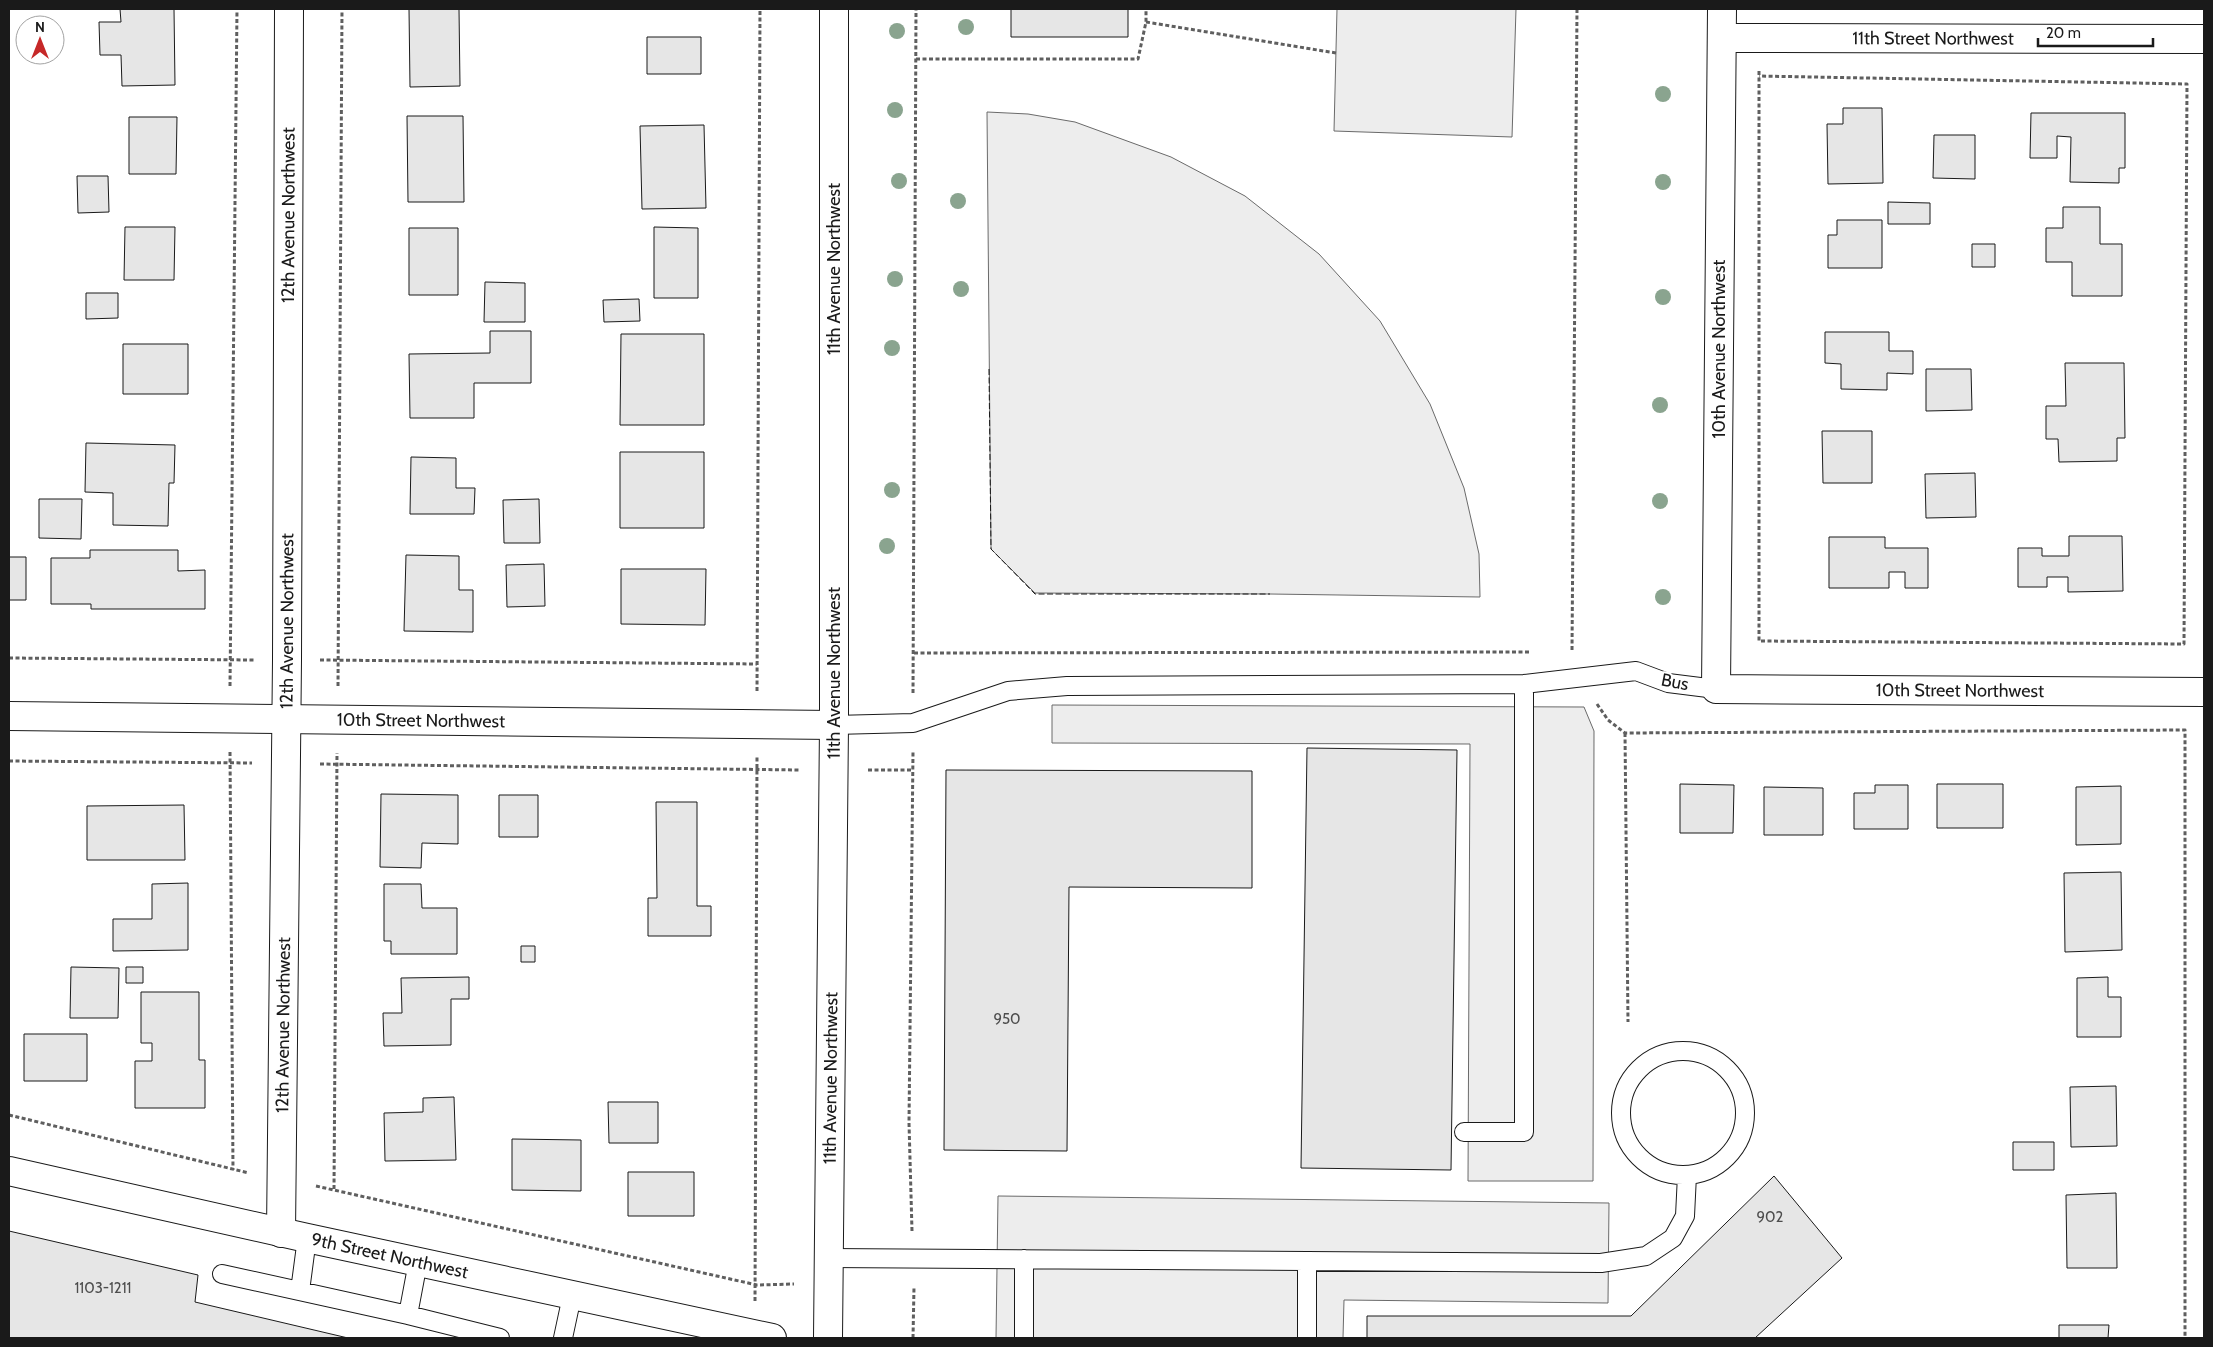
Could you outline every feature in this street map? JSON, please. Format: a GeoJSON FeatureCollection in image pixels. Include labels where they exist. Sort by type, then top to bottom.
{"type":"FeatureCollection","features":[{"type":"Feature","properties":{"kind":"street","name":"12th Avenue Northwest"},"geometry":{"type":"LineString","coordinates":[[289,9],[286,719],[294,1236]]}},
{"type":"Feature","properties":{"kind":"street","name":"11th Avenue Northwest"},"geometry":{"type":"LineString","coordinates":[[828,1338],[834,724],[834,9]]}},
{"type":"Feature","properties":{"kind":"street","name":"10th Avenue Northwest"},"geometry":{"type":"LineString","coordinates":[[1716,689],[1722,9]]}},
{"type":"Feature","properties":{"kind":"street","name":"11th Street Northwest"},"geometry":{"type":"LineString","coordinates":[[1722,38],[2204,39]]}},
{"type":"Feature","properties":{"kind":"street","name":"10th Street Northwest"},"geometry":{"type":"LineString","coordinates":[[1716,689],[2204,692]]}},
{"type":"Feature","properties":{"kind":"street","name":"10th Street Northwest"},"geometry":{"type":"LineString","coordinates":[[9,716],[834,724]]}},
{"type":"Feature","properties":{"kind":"street","name":"9th Street Northwest"},"geometry":{"type":"LineString","coordinates":[[9,1171],[294,1236],[572,1296],[719,1333],[772,1338]]}},
{"type":"Feature","properties":{"kind":"lane","name":"Bus"},"geometry":{"type":"LineString","coordinates":[[1524,684],[1636,671],[1668,683],[1716,689]]}},
{"type":"Feature","properties":{"kind":"lane"},"geometry":{"type":"LineString","coordinates":[[834,724],[913,723],[1008,692],[1067,686],[1524,684],[1524,1132],[1464,1132]]}},
{"type":"Feature","properties":{"kind":"lane"},"geometry":{"type":"LineString","coordinates":[[1670,1052],[1692,1052],[1704,1055],[1723,1066],[1734,1078],[1743,1098],[1743,1130],[1736,1146],[1718,1164],[1698,1174],[1687,1176],[1666,1173],[1640,1158],[1627,1141],[1623,1130],[1622,1099],[1631,1078],[1642,1066],[1670,1052]]}},
{"type":"Feature","properties":{"kind":"lane"},"geometry":{"type":"LineString","coordinates":[[828,1258],[1601,1263],[1646,1256],[1673,1238],[1685,1216],[1687,1176]]}},
{"type":"Feature","properties":{"kind":"lane"},"geometry":{"type":"LineString","coordinates":[[294,1236],[300,1291]]}},
{"type":"Feature","properties":{"kind":"lane"},"geometry":{"type":"LineString","coordinates":[[1024,1260],[1024,1338]]}},
{"type":"Feature","properties":{"kind":"lane"},"geometry":{"type":"LineString","coordinates":[[1307,1261],[1307,1338]]}},
{"type":"Feature","properties":{"kind":"lane"},"geometry":{"type":"LineString","coordinates":[[408,1315],[418,1262]]}},
{"type":"Feature","properties":{"kind":"lane"},"geometry":{"type":"LineString","coordinates":[[222,1274],[408,1315],[500,1338]]}},
{"type":"Feature","properties":{"kind":"lane"},"geometry":{"type":"LineString","coordinates":[[563,1338],[572,1296]]}},
{"type":"Feature","properties":{"kind":"path"},"geometry":{"type":"LineString","coordinates":[[9,658],[230,660],[237,9]]}},
{"type":"Feature","properties":{"kind":"path"},"geometry":{"type":"LineString","coordinates":[[342,9],[338,660],[757,664],[760,9]]}},
{"type":"Feature","properties":{"kind":"path"},"geometry":{"type":"LineString","coordinates":[[916,9],[914,653],[1532,652]]}},
{"type":"Feature","properties":{"kind":"path"},"geometry":{"type":"LineString","coordinates":[[916,59],[1138,59],[1146,22],[1146,9]]}},
{"type":"Feature","properties":{"kind":"path"},"geometry":{"type":"LineString","coordinates":[[1572,652],[1577,9]]}},
{"type":"Feature","properties":{"kind":"path"},"geometry":{"type":"LineString","coordinates":[[1146,22],[1336,53]]}},
{"type":"Feature","properties":{"kind":"path"},"geometry":{"type":"LineString","coordinates":[[1759,76],[2187,84],[2184,644],[1759,641],[1759,76]]}},
{"type":"Feature","properties":{"kind":"path"},"geometry":{"type":"LineString","coordinates":[[1628,1022],[1625,733],[2185,730],[2185,1338]]}},
{"type":"Feature","properties":{"kind":"path"},"geometry":{"type":"LineString","coordinates":[[9,761],[230,763],[233,1170],[9,1115]]}},
{"type":"Feature","properties":{"kind":"path"},"geometry":{"type":"LineString","coordinates":[[337,765],[757,770],[757,1285],[334,1190],[337,765]]}},
{"type":"Feature","properties":{"kind":"path"},"geometry":{"type":"LineString","coordinates":[[912,770],[909,1123],[913,1338]]}},
{"type":"Feature","properties":{"kind":"shaded area"},"geometry":{"type":"Polygon","coordinates":[[[1337,9],[1516,9],[1512,137],[1334,131],[1337,9]]]}},
{"type":"Feature","properties":{"kind":"shaded area"},"geometry":{"type":"Polygon","coordinates":[[[987,112],[1028,114],[1075,122],[1171,157],[1245,196],[1319,254],[1380,321],[1430,404],[1464,488],[1479,554],[1480,597],[1035,593],[991,549],[987,112]]]}},
{"type":"Feature","properties":{"kind":"shaded area"},"geometry":{"type":"Polygon","coordinates":[[[1052,705],[1584,707],[1594,731],[1593,1181],[1468,1181],[1470,744],[1052,743],[1052,705]]]}},
{"type":"Feature","properties":{"kind":"shaded area"},"geometry":{"type":"Polygon","coordinates":[[[998,1196],[1609,1203],[1608,1303],[1344,1300],[1343,1338],[996,1338],[998,1196]]]}},
{"type":"Feature","properties":{"kind":"building"},"geometry":{"type":"Polygon","coordinates":[[[120,9],[174,9],[175,85],[122,86],[121,55],[100,55],[99,22],[121,22],[120,9]]]}},
{"type":"Feature","properties":{"kind":"building"},"geometry":{"type":"Polygon","coordinates":[[[409,9],[459,9],[460,86],[410,87],[409,9]]]}},
{"type":"Feature","properties":{"kind":"building"},"geometry":{"type":"Polygon","coordinates":[[[1011,9],[1128,9],[1128,37],[1011,37],[1011,9]]]}},
{"type":"Feature","properties":{"kind":"building"},"geometry":{"type":"Polygon","coordinates":[[[647,37],[701,37],[701,74],[647,74],[647,37]]]}},
{"type":"Feature","properties":{"kind":"building"},"geometry":{"type":"Polygon","coordinates":[[[1843,108],[1882,108],[1883,183],[1828,184],[1827,124],[1843,124],[1843,108]]]}},
{"type":"Feature","properties":{"kind":"building"},"geometry":{"type":"Polygon","coordinates":[[[2031,113],[2125,113],[2125,168],[2119,168],[2119,183],[2070,182],[2071,137],[2057,136],[2057,158],[2030,158],[2031,113]]]}},
{"type":"Feature","properties":{"kind":"building"},"geometry":{"type":"Polygon","coordinates":[[[407,116],[463,116],[464,202],[408,202],[407,116]]]}},
{"type":"Feature","properties":{"kind":"building"},"geometry":{"type":"Polygon","coordinates":[[[129,117],[177,117],[176,174],[129,174],[129,117]]]}},
{"type":"Feature","properties":{"kind":"building"},"geometry":{"type":"Polygon","coordinates":[[[704,125],[706,208],[642,209],[640,126],[704,125]]]}},
{"type":"Feature","properties":{"kind":"building"},"geometry":{"type":"Polygon","coordinates":[[[1934,135],[1975,135],[1975,179],[1933,178],[1934,135]]]}},
{"type":"Feature","properties":{"kind":"building"},"geometry":{"type":"Polygon","coordinates":[[[77,176],[108,176],[109,212],[78,213],[77,176]]]}},
{"type":"Feature","properties":{"kind":"building"},"geometry":{"type":"Polygon","coordinates":[[[1888,202],[1930,203],[1930,224],[1888,224],[1888,202]]]}},
{"type":"Feature","properties":{"kind":"building"},"geometry":{"type":"Polygon","coordinates":[[[2063,207],[2100,207],[2100,244],[2122,244],[2122,296],[2072,296],[2072,262],[2046,262],[2046,228],[2063,228],[2063,207]]]}},
{"type":"Feature","properties":{"kind":"building"},"geometry":{"type":"Polygon","coordinates":[[[1837,220],[1882,220],[1882,268],[1828,268],[1828,235],[1837,235],[1837,220]]]}},
{"type":"Feature","properties":{"kind":"building"},"geometry":{"type":"Polygon","coordinates":[[[125,227],[175,227],[174,280],[124,280],[125,227]]]}},
{"type":"Feature","properties":{"kind":"building"},"geometry":{"type":"Polygon","coordinates":[[[654,227],[698,228],[698,298],[654,298],[654,227]]]}},
{"type":"Feature","properties":{"kind":"building"},"geometry":{"type":"Polygon","coordinates":[[[409,228],[458,228],[458,295],[409,295],[409,228]]]}},
{"type":"Feature","properties":{"kind":"building"},"geometry":{"type":"Polygon","coordinates":[[[1972,244],[1995,244],[1995,267],[1972,267],[1972,244]]]}},
{"type":"Feature","properties":{"kind":"building"},"geometry":{"type":"Polygon","coordinates":[[[485,282],[525,283],[525,322],[484,322],[485,282]]]}},
{"type":"Feature","properties":{"kind":"building"},"geometry":{"type":"Polygon","coordinates":[[[86,293],[118,293],[118,318],[86,319],[86,293]]]}},
{"type":"Feature","properties":{"kind":"building"},"geometry":{"type":"Polygon","coordinates":[[[639,299],[640,321],[604,322],[603,300],[639,299]]]}},
{"type":"Feature","properties":{"kind":"building"},"geometry":{"type":"Polygon","coordinates":[[[490,331],[531,331],[531,383],[474,383],[474,418],[410,418],[409,354],[490,353],[490,331]]]}},
{"type":"Feature","properties":{"kind":"building"},"geometry":{"type":"Polygon","coordinates":[[[1825,332],[1889,332],[1889,351],[1913,351],[1913,374],[1887,373],[1887,390],[1841,389],[1841,364],[1825,363],[1825,332]]]}},
{"type":"Feature","properties":{"kind":"building"},"geometry":{"type":"Polygon","coordinates":[[[621,334],[704,334],[704,425],[620,425],[621,334]]]}},
{"type":"Feature","properties":{"kind":"building"},"geometry":{"type":"Polygon","coordinates":[[[123,344],[188,344],[188,394],[123,394],[123,344]]]}},
{"type":"Feature","properties":{"kind":"building"},"geometry":{"type":"Polygon","coordinates":[[[2065,363],[2124,363],[2125,438],[2117,438],[2117,461],[2059,462],[2058,439],[2046,439],[2046,406],[2066,406],[2065,363]]]}},
{"type":"Feature","properties":{"kind":"building"},"geometry":{"type":"Polygon","coordinates":[[[1926,369],[1971,369],[1972,410],[1926,411],[1926,369]]]}},
{"type":"Feature","properties":{"kind":"building"},"geometry":{"type":"Polygon","coordinates":[[[1822,431],[1872,431],[1872,483],[1823,483],[1822,431]]]}},
{"type":"Feature","properties":{"kind":"building"},"geometry":{"type":"Polygon","coordinates":[[[86,443],[175,445],[174,483],[169,483],[168,526],[113,525],[113,493],[85,492],[86,443]]]}},
{"type":"Feature","properties":{"kind":"building"},"geometry":{"type":"Polygon","coordinates":[[[620,452],[704,452],[704,528],[620,528],[620,452]]]}},
{"type":"Feature","properties":{"kind":"building"},"geometry":{"type":"Polygon","coordinates":[[[411,457],[456,458],[456,488],[475,488],[474,514],[410,514],[411,457]]]}},
{"type":"Feature","properties":{"kind":"building"},"geometry":{"type":"Polygon","coordinates":[[[1975,473],[1976,517],[1926,518],[1925,474],[1975,473]]]}},
{"type":"Feature","properties":{"kind":"building"},"geometry":{"type":"Polygon","coordinates":[[[39,499],[82,499],[81,539],[39,538],[39,499]]]}},
{"type":"Feature","properties":{"kind":"building"},"geometry":{"type":"Polygon","coordinates":[[[539,499],[540,543],[504,543],[503,500],[539,499]]]}},
{"type":"Feature","properties":{"kind":"building"},"geometry":{"type":"Polygon","coordinates":[[[2069,536],[2122,536],[2123,591],[2068,592],[2068,577],[2047,577],[2047,587],[2018,587],[2018,548],[2042,548],[2042,556],[2069,556],[2069,536]]]}},
{"type":"Feature","properties":{"kind":"building"},"geometry":{"type":"Polygon","coordinates":[[[1829,537],[1885,537],[1885,548],[1928,548],[1928,588],[1905,588],[1905,572],[1889,572],[1889,588],[1829,588],[1829,537]]]}},
{"type":"Feature","properties":{"kind":"building"},"geometry":{"type":"Polygon","coordinates":[[[90,550],[178,550],[178,571],[205,570],[205,609],[91,609],[91,604],[51,604],[51,558],[90,558],[90,550]]]}},
{"type":"Feature","properties":{"kind":"building"},"geometry":{"type":"Polygon","coordinates":[[[406,555],[459,556],[459,590],[473,590],[473,632],[404,631],[406,555]]]}},
{"type":"Feature","properties":{"kind":"building"},"geometry":{"type":"Polygon","coordinates":[[[9,557],[26,557],[26,600],[9,600],[9,557]]]}},
{"type":"Feature","properties":{"kind":"building"},"geometry":{"type":"Polygon","coordinates":[[[544,564],[545,606],[507,607],[506,565],[544,564]]]}},
{"type":"Feature","properties":{"kind":"building"},"geometry":{"type":"Polygon","coordinates":[[[621,569],[706,569],[705,625],[621,624],[621,569]]]}},
{"type":"Feature","properties":{"kind":"building"},"geometry":{"type":"Polygon","coordinates":[[[1307,748],[1457,750],[1451,1170],[1301,1168],[1307,748]]]}},
{"type":"Feature","properties":{"kind":"building"},"geometry":{"type":"Polygon","coordinates":[[[946,770],[1252,771],[1252,888],[1069,887],[1067,1151],[944,1150],[946,770]]]}},
{"type":"Feature","properties":{"kind":"building"},"geometry":{"type":"Polygon","coordinates":[[[1680,784],[1734,785],[1733,833],[1680,833],[1680,784]]]}},
{"type":"Feature","properties":{"kind":"building"},"geometry":{"type":"Polygon","coordinates":[[[1937,784],[2003,784],[2003,828],[1937,828],[1937,784]]]}},
{"type":"Feature","properties":{"kind":"building"},"geometry":{"type":"Polygon","coordinates":[[[1875,785],[1908,785],[1908,829],[1854,829],[1854,793],[1875,793],[1875,785]]]}},
{"type":"Feature","properties":{"kind":"building"},"geometry":{"type":"Polygon","coordinates":[[[2121,786],[2121,844],[2076,845],[2076,787],[2121,786]]]}},
{"type":"Feature","properties":{"kind":"building"},"geometry":{"type":"Polygon","coordinates":[[[1764,787],[1823,788],[1823,835],[1764,835],[1764,787]]]}},
{"type":"Feature","properties":{"kind":"building"},"geometry":{"type":"Polygon","coordinates":[[[381,794],[458,795],[458,844],[422,843],[421,868],[380,867],[381,794]]]}},
{"type":"Feature","properties":{"kind":"building"},"geometry":{"type":"Polygon","coordinates":[[[499,795],[538,795],[538,837],[499,837],[499,795]]]}},
{"type":"Feature","properties":{"kind":"building"},"geometry":{"type":"Polygon","coordinates":[[[656,802],[697,802],[697,906],[711,906],[711,936],[648,936],[648,898],[657,898],[656,802]]]}},
{"type":"Feature","properties":{"kind":"building"},"geometry":{"type":"Polygon","coordinates":[[[184,805],[185,860],[87,860],[87,806],[184,805]]]}},
{"type":"Feature","properties":{"kind":"building"},"geometry":{"type":"Polygon","coordinates":[[[2121,872],[2122,950],[2065,952],[2064,873],[2121,872]]]}},
{"type":"Feature","properties":{"kind":"building"},"geometry":{"type":"Polygon","coordinates":[[[188,883],[188,950],[113,951],[113,919],[152,919],[152,884],[188,883]]]}},
{"type":"Feature","properties":{"kind":"building"},"geometry":{"type":"Polygon","coordinates":[[[384,884],[421,884],[422,908],[457,908],[457,954],[391,954],[391,941],[384,941],[384,884]]]}},
{"type":"Feature","properties":{"kind":"building"},"geometry":{"type":"Polygon","coordinates":[[[521,946],[535,946],[535,962],[521,962],[521,946]]]}},
{"type":"Feature","properties":{"kind":"building"},"geometry":{"type":"Polygon","coordinates":[[[71,967],[119,968],[118,1018],[70,1018],[71,967]]]}},
{"type":"Feature","properties":{"kind":"building"},"geometry":{"type":"Polygon","coordinates":[[[126,967],[143,967],[143,983],[126,983],[126,967]]]}},
{"type":"Feature","properties":{"kind":"building"},"geometry":{"type":"Polygon","coordinates":[[[469,977],[469,999],[451,999],[451,1045],[384,1046],[383,1013],[402,1013],[401,978],[469,977]]]}},
{"type":"Feature","properties":{"kind":"building"},"geometry":{"type":"Polygon","coordinates":[[[2108,977],[2108,997],[2121,997],[2121,1037],[2077,1037],[2077,978],[2108,977]]]}},
{"type":"Feature","properties":{"kind":"building"},"geometry":{"type":"Polygon","coordinates":[[[141,992],[199,992],[199,1060],[205,1060],[205,1108],[135,1108],[135,1061],[152,1061],[152,1043],[141,1043],[141,992]]]}},
{"type":"Feature","properties":{"kind":"building"},"geometry":{"type":"Polygon","coordinates":[[[24,1034],[87,1034],[87,1081],[24,1081],[24,1034]]]}},
{"type":"Feature","properties":{"kind":"building"},"geometry":{"type":"Polygon","coordinates":[[[2116,1086],[2117,1146],[2071,1147],[2070,1087],[2116,1086]]]}},
{"type":"Feature","properties":{"kind":"building"},"geometry":{"type":"Polygon","coordinates":[[[454,1097],[456,1160],[385,1161],[384,1113],[423,1112],[423,1098],[454,1097]]]}},
{"type":"Feature","properties":{"kind":"building"},"geometry":{"type":"Polygon","coordinates":[[[608,1102],[658,1102],[658,1143],[609,1143],[608,1102]]]}},
{"type":"Feature","properties":{"kind":"building"},"geometry":{"type":"Polygon","coordinates":[[[512,1139],[581,1140],[581,1191],[512,1190],[512,1139]]]}},
{"type":"Feature","properties":{"kind":"building"},"geometry":{"type":"Polygon","coordinates":[[[2013,1142],[2054,1142],[2054,1170],[2013,1170],[2013,1142]]]}},
{"type":"Feature","properties":{"kind":"building"},"geometry":{"type":"Polygon","coordinates":[[[628,1172],[694,1172],[694,1216],[628,1216],[628,1172]]]}},
{"type":"Feature","properties":{"kind":"building"},"geometry":{"type":"Polygon","coordinates":[[[1774,1176],[1842,1258],[1755,1338],[1367,1338],[1367,1316],[1631,1316],[1774,1176]]]}},
{"type":"Feature","properties":{"kind":"building"},"geometry":{"type":"Polygon","coordinates":[[[2116,1193],[2117,1268],[2067,1268],[2066,1195],[2116,1193]]]}},
{"type":"Feature","properties":{"kind":"building"},"geometry":{"type":"Polygon","coordinates":[[[9,1231],[198,1275],[195,1302],[348,1338],[9,1338],[9,1231]]]}},
{"type":"Feature","properties":{"kind":"building"},"geometry":{"type":"Polygon","coordinates":[[[2059,1325],[2109,1325],[2108,1338],[2059,1338],[2059,1325]]]}},
{"type":"Feature","properties":{"kind":"fence"},"geometry":{"type":"LineString","coordinates":[[989,369],[991,549],[1035,594],[1270,594]]}}]}
